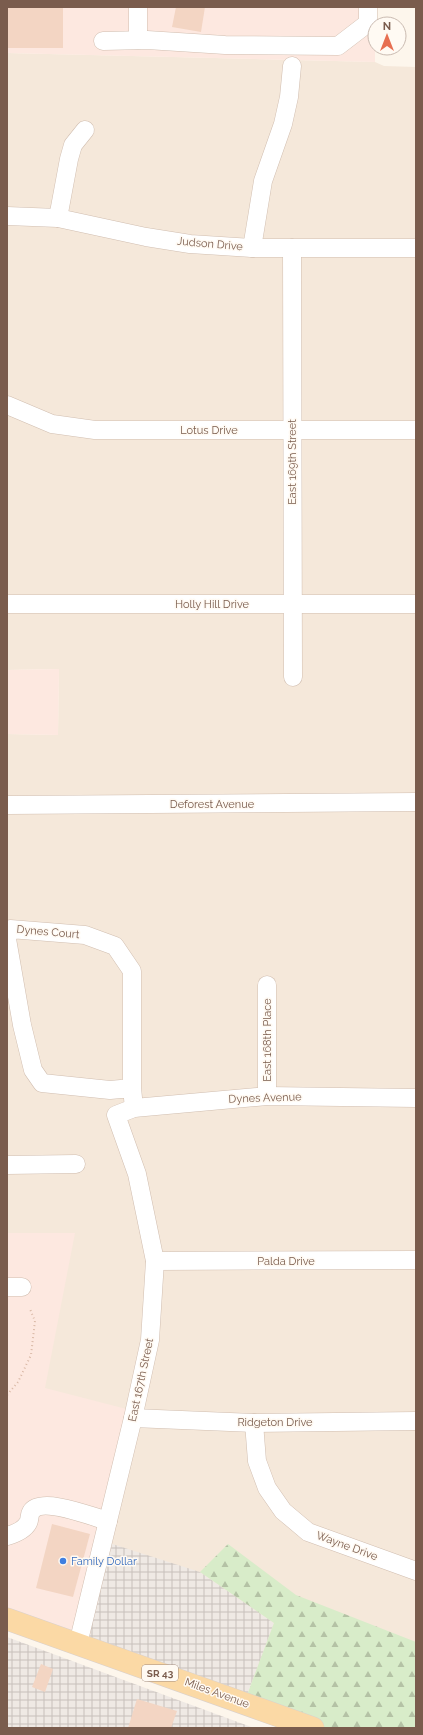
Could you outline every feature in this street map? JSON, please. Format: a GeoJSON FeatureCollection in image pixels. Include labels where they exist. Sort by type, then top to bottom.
{"type":"FeatureCollection","features":[{"type":"Feature","properties":{"kind":"main road","name":"Miles Avenue"},"geometry":{"type":"LineString","coordinates":[[7,1619],[78,1644],[288,1724],[313,1728]]}},
{"type":"Feature","properties":{"kind":"street"},"geometry":{"type":"LineString","coordinates":[[138,7],[138,40]]}},
{"type":"Feature","properties":{"kind":"street"},"geometry":{"type":"LineString","coordinates":[[103,41],[138,40],[225,45],[338,46],[368,23],[368,7]]}},
{"type":"Feature","properties":{"kind":"street"},"geometry":{"type":"LineString","coordinates":[[252,248],[264,181],[283,124],[289,97],[292,66]]}},
{"type":"Feature","properties":{"kind":"street"},"geometry":{"type":"LineString","coordinates":[[58,218],[68,159],[73,145],[85,130]]}},
{"type":"Feature","properties":{"kind":"street","name":"Judson Drive"},"geometry":{"type":"LineString","coordinates":[[7,216],[58,218],[146,238],[190,244],[252,248],[416,248]]}},
{"type":"Feature","properties":{"kind":"street","name":"East 169th Street"},"geometry":{"type":"LineString","coordinates":[[292,248],[293,677]]}},
{"type":"Feature","properties":{"kind":"street","name":"Lotus Drive"},"geometry":{"type":"LineString","coordinates":[[7,405],[52,424],[95,430],[416,430]]}},
{"type":"Feature","properties":{"kind":"street","name":"Holly Hill Drive"},"geometry":{"type":"LineString","coordinates":[[7,604],[416,604]]}},
{"type":"Feature","properties":{"kind":"street","name":"Deforest Avenue"},"geometry":{"type":"LineString","coordinates":[[7,805],[416,802]]}},
{"type":"Feature","properties":{"kind":"street","name":"Dynes Court"},"geometry":{"type":"LineString","coordinates":[[132,1088],[110,1090],[42,1083],[33,1070],[22,1025],[7,939],[10,929],[85,935],[115,946],[132,971],[132,1088],[134,1108]]}},
{"type":"Feature","properties":{"kind":"street","name":"East 168th Place"},"geometry":{"type":"LineString","coordinates":[[267,985],[267,1096]]}},
{"type":"Feature","properties":{"kind":"street","name":"Dynes Avenue"},"geometry":{"type":"LineString","coordinates":[[116,1115],[134,1108],[267,1096],[416,1098]]}},
{"type":"Feature","properties":{"kind":"street","name":"East 167th Street"},"geometry":{"type":"LineString","coordinates":[[78,1644],[133,1418],[150,1340],[155,1261],[137,1174],[116,1115]]}},
{"type":"Feature","properties":{"kind":"street"},"geometry":{"type":"LineString","coordinates":[[7,1165],[76,1164]]}},
{"type":"Feature","properties":{"kind":"street","name":"Palda Drive"},"geometry":{"type":"LineString","coordinates":[[155,1261],[416,1260]]}},
{"type":"Feature","properties":{"kind":"street","name":"Ridgeton Drive"},"geometry":{"type":"LineString","coordinates":[[133,1418],[254,1423],[416,1421]]}},
{"type":"Feature","properties":{"kind":"street","name":"Wayne Drive"},"geometry":{"type":"LineString","coordinates":[[254,1423],[257,1461],[267,1488],[283,1511],[308,1532],[416,1571]]}},
{"type":"Feature","properties":{"kind":"street"},"geometry":{"type":"LineString","coordinates":[[7,1536],[14,1534],[27,1524],[31,1511],[37,1506],[56,1506],[108,1521]]}},
{"type":"Feature","properties":{"kind":"path"},"geometry":{"type":"LineString","coordinates":[[7,1395],[18,1382],[31,1355],[35,1321],[30,1309]]}},
{"type":"Feature","properties":{"kind":"shaded area"},"geometry":{"type":"Polygon","coordinates":[[[7,7],[375,7],[375,16],[367,16],[367,56],[375,56],[375,62],[7,53],[7,7]]]}},
{"type":"Feature","properties":{"kind":"shaded area"},"geometry":{"type":"Polygon","coordinates":[[[7,53],[375,62],[384,66],[416,67],[416,1728],[88,1638],[45,1388],[7,1262],[7,734],[58,735],[59,669],[7,670],[7,53]]]}},
{"type":"Feature","properties":{"kind":"shaded area"},"geometry":{"type":"Polygon","coordinates":[[[59,669],[58,735],[7,734],[7,670],[59,669]]]}},
{"type":"Feature","properties":{"kind":"shaded area"},"geometry":{"type":"Polygon","coordinates":[[[7,1233],[75,1233],[45,1388],[142,1413],[88,1638],[7,1619],[7,1233]]]}},
{"type":"Feature","properties":{"kind":"shaded area"},"geometry":{"type":"Polygon","coordinates":[[[103,1541],[200,1572],[274,1623],[244,1703],[78,1644],[103,1541]]]}},
{"type":"Feature","properties":{"kind":"shaded area"},"geometry":{"type":"Polygon","coordinates":[[[7,1637],[254,1728],[7,1728],[7,1637]]]}},
{"type":"Feature","properties":{"kind":"green space"},"geometry":{"type":"Polygon","coordinates":[[[228,1544],[296,1595],[416,1642],[416,1728],[313,1728],[244,1703],[274,1623],[200,1572],[228,1544]]]}},
{"type":"Feature","properties":{"kind":"building"},"geometry":{"type":"Polygon","coordinates":[[[7,7],[63,7],[63,48],[7,48],[7,7]]]}},
{"type":"Feature","properties":{"kind":"building"},"geometry":{"type":"Polygon","coordinates":[[[176,7],[205,7],[201,32],[172,27],[176,7]]]}},
{"type":"Feature","properties":{"kind":"building","name":"Family Dollar"},"geometry":{"type":"Polygon","coordinates":[[[52,1524],[90,1534],[73,1597],[36,1588],[52,1524]]]}},
{"type":"Feature","properties":{"kind":"building"},"geometry":{"type":"Polygon","coordinates":[[[41,1664],[53,1669],[45,1692],[32,1687],[41,1664]]]}},
{"type":"Feature","properties":{"kind":"building"},"geometry":{"type":"Polygon","coordinates":[[[137,1699],[177,1711],[171,1728],[128,1728],[137,1699]]]}},
{"type":"Feature","properties":{"kind":"place","name":"Family Dollar"},"geometry":{"type":"Point","coordinates":[63,1561]}}]}
